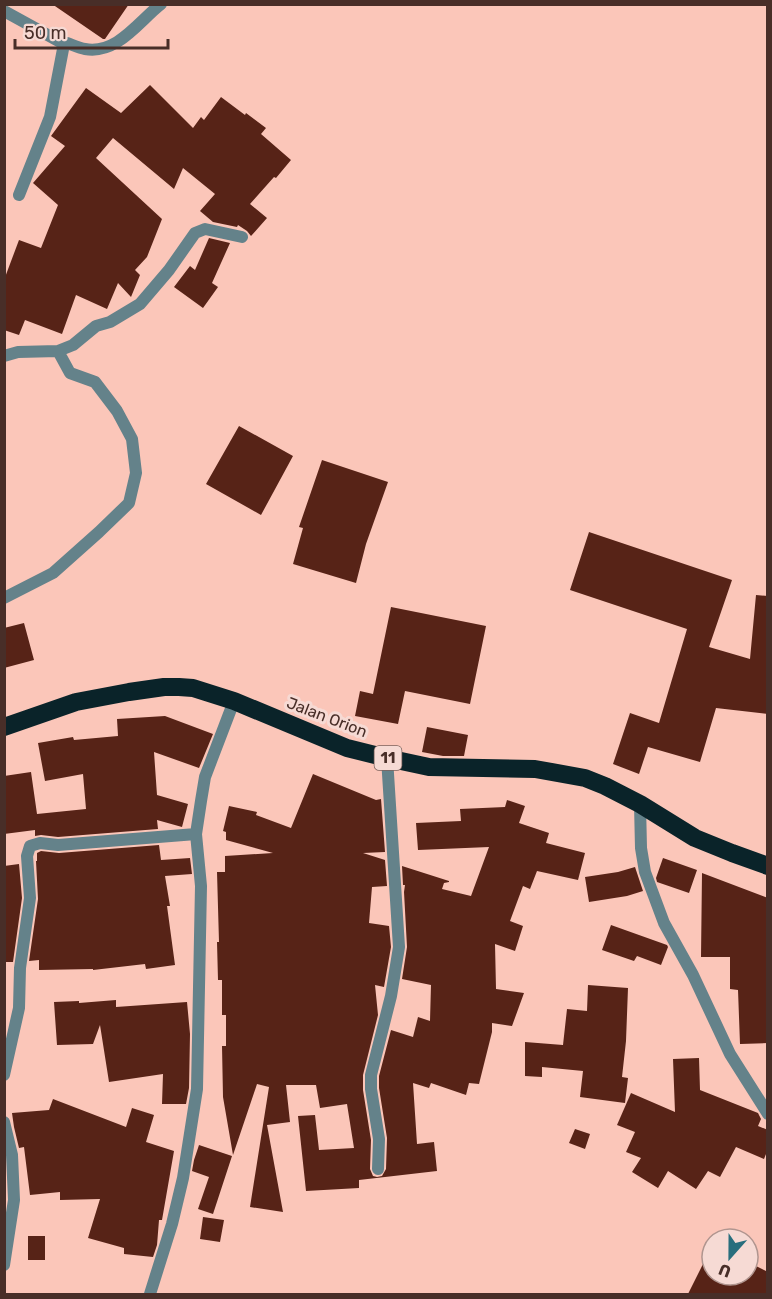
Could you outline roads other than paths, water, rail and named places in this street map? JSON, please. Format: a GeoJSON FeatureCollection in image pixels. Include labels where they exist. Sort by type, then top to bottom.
{"type":"FeatureCollection","features":[{"type":"Feature","properties":{"kind":"highway","name":"Jalan Orion"},"geometry":{"type":"LineString","coordinates":[[4,727],[76,702],[164,687],[193,688],[234,701],[347,748],[387,758],[429,767],[535,769],[585,778],[640,804],[695,838],[768,866]]}},
{"type":"Feature","properties":{"kind":"street"},"geometry":{"type":"LineString","coordinates":[[4,10],[64,44],[87,50],[105,49],[119,41],[161,4]]}},
{"type":"Feature","properties":{"kind":"street"},"geometry":{"type":"LineString","coordinates":[[19,195],[50,117],[64,44]]}},
{"type":"Feature","properties":{"kind":"street"},"geometry":{"type":"LineString","coordinates":[[4,356],[18,352],[58,351],[73,345],[96,326],[110,322],[140,304],[169,270],[195,233],[206,229],[242,237]]}},
{"type":"Feature","properties":{"kind":"street"},"geometry":{"type":"LineString","coordinates":[[4,598],[53,573],[99,532],[129,503],[136,473],[132,440],[117,411],[95,382],[70,373],[58,351]]}},
{"type":"Feature","properties":{"kind":"street"},"geometry":{"type":"LineString","coordinates":[[150,1294],[172,1224],[183,1178],[197,1089],[201,886],[196,834],[205,777],[234,701]]}},
{"type":"Feature","properties":{"kind":"street"},"geometry":{"type":"LineString","coordinates":[[378,1169],[379,1139],[373,1106],[371,1075],[391,996],[399,947],[387,758]]}},
{"type":"Feature","properties":{"kind":"street"},"geometry":{"type":"LineString","coordinates":[[640,804],[641,848],[645,872],[664,923],[693,975],[730,1054],[768,1114]]}},
{"type":"Feature","properties":{"kind":"street"},"geometry":{"type":"LineString","coordinates":[[4,1076],[20,1008],[20,968],[30,898],[27,856],[30,846],[40,843],[58,845],[196,834]]}},
{"type":"Feature","properties":{"kind":"street"},"geometry":{"type":"LineString","coordinates":[[4,1122],[12,1155],[14,1200],[4,1265]]}}]}
